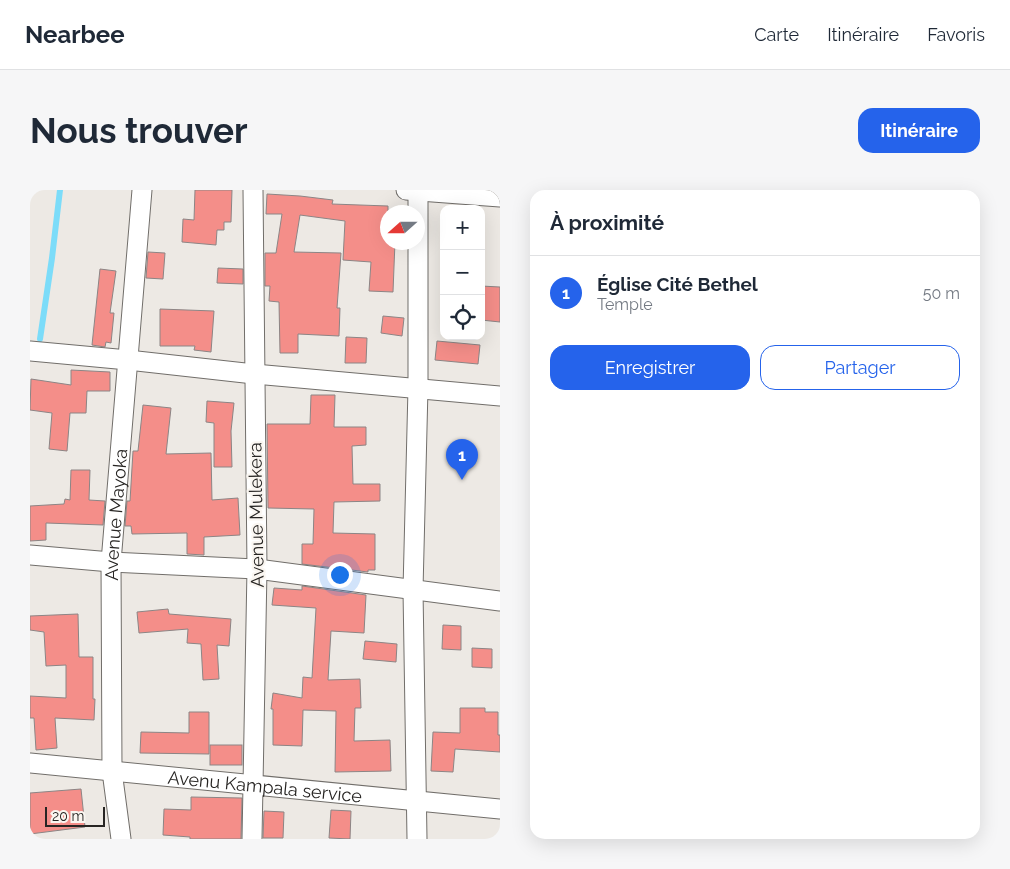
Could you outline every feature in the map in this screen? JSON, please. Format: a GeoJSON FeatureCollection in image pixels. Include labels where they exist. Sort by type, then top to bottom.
{"type":"FeatureCollection","features":[{"type":"Feature","properties":{"kind":"street","name":"Avenue Mayoka"},"geometry":{"type":"LineString","coordinates":[[122,839],[112,771],[111,562],[142,190]]}},
{"type":"Feature","properties":{"kind":"street","name":"Avenue Mulekera"},"geometry":{"type":"LineString","coordinates":[[252,839],[257,569],[253,190]]}},
{"type":"Feature","properties":{"kind":"street"},"geometry":{"type":"LineString","coordinates":[[417,839],[413,590],[418,388],[413,190],[500,196]]}},
{"type":"Feature","properties":{"kind":"street"},"geometry":{"type":"LineString","coordinates":[[30,351],[254,374],[500,396]]}},
{"type":"Feature","properties":{"kind":"street"},"geometry":{"type":"LineString","coordinates":[[30,555],[111,562],[257,569],[500,601]]}},
{"type":"Feature","properties":{"kind":"street","name":"Avenu Kampala service"},"geometry":{"type":"LineString","coordinates":[[30,763],[500,808]]}},
{"type":"Feature","properties":{"kind":"building"},"geometry":{"type":"Polygon","coordinates":[[[195,190],[232,190],[231,222],[224,222],[224,230],[217,230],[216,245],[182,242],[183,219],[194,220],[195,190]]]}},
{"type":"Feature","properties":{"kind":"building"},"geometry":{"type":"Polygon","coordinates":[[[267,194],[333,200],[332,204],[380,206],[380,250],[395,250],[393,292],[369,291],[371,262],[343,260],[345,221],[300,215],[294,252],[341,253],[337,308],[340,308],[339,336],[298,334],[298,353],[280,353],[279,302],[269,301],[270,286],[265,286],[265,253],[276,253],[282,214],[266,214],[267,194]]]}},
{"type":"Feature","properties":{"kind":"building"},"geometry":{"type":"Polygon","coordinates":[[[148,252],[165,253],[163,279],[146,278],[148,252]]]}},
{"type":"Feature","properties":{"kind":"building"},"geometry":{"type":"Polygon","coordinates":[[[218,268],[243,269],[243,284],[217,283],[218,268]]]}},
{"type":"Feature","properties":{"kind":"building"},"geometry":{"type":"Polygon","coordinates":[[[100,269],[116,271],[110,313],[114,313],[111,343],[106,342],[105,347],[92,345],[100,269]]]}},
{"type":"Feature","properties":{"kind":"building"},"geometry":{"type":"Polygon","coordinates":[[[485,286],[500,287],[500,322],[485,320],[485,286]]]}},
{"type":"Feature","properties":{"kind":"building"},"geometry":{"type":"Polygon","coordinates":[[[160,309],[214,311],[211,352],[194,350],[195,346],[160,346],[160,309]]]}},
{"type":"Feature","properties":{"kind":"building"},"geometry":{"type":"Polygon","coordinates":[[[383,316],[404,318],[402,336],[381,333],[383,316]]]}},
{"type":"Feature","properties":{"kind":"building"},"geometry":{"type":"Polygon","coordinates":[[[346,337],[367,338],[366,363],[345,363],[346,337]]]}},
{"type":"Feature","properties":{"kind":"building"},"geometry":{"type":"Polygon","coordinates":[[[437,341],[480,345],[478,364],[435,360],[437,341]]]}},
{"type":"Feature","properties":{"kind":"building"},"geometry":{"type":"Polygon","coordinates":[[[71,370],[110,372],[110,391],[87,391],[86,413],[70,413],[67,451],[49,449],[52,413],[30,410],[31,379],[71,385],[71,370]]]}},
{"type":"Feature","properties":{"kind":"building"},"geometry":{"type":"Polygon","coordinates":[[[311,395],[335,395],[334,427],[366,427],[366,445],[352,446],[353,484],[380,484],[380,501],[334,502],[333,533],[375,534],[375,570],[368,570],[368,572],[302,564],[302,544],[313,544],[314,509],[268,508],[267,424],[310,424],[311,395]]]}},
{"type":"Feature","properties":{"kind":"building"},"geometry":{"type":"Polygon","coordinates":[[[207,401],[234,403],[231,431],[232,467],[214,467],[214,423],[206,422],[207,401]]]}},
{"type":"Feature","properties":{"kind":"building"},"geometry":{"type":"Polygon","coordinates":[[[143,405],[171,408],[166,454],[211,453],[212,500],[238,498],[240,535],[204,537],[204,555],[187,554],[187,533],[132,534],[131,526],[125,526],[127,501],[130,501],[133,451],[138,451],[143,405]]]}},
{"type":"Feature","properties":{"kind":"building"},"geometry":{"type":"Polygon","coordinates":[[[71,470],[90,470],[89,500],[105,501],[103,525],[46,523],[46,540],[30,541],[30,506],[64,504],[65,499],[70,500],[71,470]]]}},
{"type":"Feature","properties":{"kind":"building"},"geometry":{"type":"Polygon","coordinates":[[[302,586],[366,595],[364,633],[331,631],[328,680],[360,679],[361,708],[355,708],[354,741],[390,740],[391,771],[335,772],[336,711],[303,710],[302,746],[273,745],[273,709],[271,709],[273,693],[302,698],[303,677],[312,678],[316,608],[272,605],[274,588],[302,590],[302,586]]]}},
{"type":"Feature","properties":{"kind":"building"},"geometry":{"type":"Polygon","coordinates":[[[168,609],[169,614],[231,619],[229,646],[217,645],[219,679],[203,680],[201,644],[187,643],[188,629],[139,633],[137,612],[168,609]]]}},
{"type":"Feature","properties":{"kind":"building"},"geometry":{"type":"Polygon","coordinates":[[[78,614],[79,657],[93,657],[94,720],[55,718],[57,748],[36,750],[34,718],[30,718],[30,696],[66,698],[66,665],[46,666],[44,632],[30,630],[30,616],[78,614]]]}},
{"type":"Feature","properties":{"kind":"building"},"geometry":{"type":"Polygon","coordinates":[[[443,625],[461,626],[461,650],[442,649],[443,625]]]}},
{"type":"Feature","properties":{"kind":"building"},"geometry":{"type":"Polygon","coordinates":[[[365,641],[397,644],[396,662],[363,659],[365,641]]]}},
{"type":"Feature","properties":{"kind":"building"},"geometry":{"type":"Polygon","coordinates":[[[472,648],[492,649],[492,668],[472,667],[472,648]]]}},
{"type":"Feature","properties":{"kind":"building"},"geometry":{"type":"Polygon","coordinates":[[[460,708],[485,708],[485,712],[498,712],[500,752],[455,749],[453,772],[431,771],[433,732],[460,733],[460,708]]]}},
{"type":"Feature","properties":{"kind":"building"},"geometry":{"type":"Polygon","coordinates":[[[189,712],[209,712],[209,754],[140,753],[141,732],[189,733],[189,712]]]}},
{"type":"Feature","properties":{"kind":"building"},"geometry":{"type":"Polygon","coordinates":[[[210,745],[242,745],[242,765],[210,765],[210,745]]]}},
{"type":"Feature","properties":{"kind":"building"},"geometry":{"type":"Polygon","coordinates":[[[81,789],[85,827],[30,834],[30,793],[81,789]]]}},
{"type":"Feature","properties":{"kind":"building"},"geometry":{"type":"Polygon","coordinates":[[[191,797],[242,798],[241,839],[190,839],[190,837],[163,835],[164,809],[191,810],[191,797]]]}},
{"type":"Feature","properties":{"kind":"building"},"geometry":{"type":"Polygon","coordinates":[[[331,810],[351,811],[350,839],[329,838],[331,810]]]}},
{"type":"Feature","properties":{"kind":"building"},"geometry":{"type":"Polygon","coordinates":[[[264,811],[284,812],[283,838],[263,838],[264,811]]]}},
{"type":"Feature","properties":{"kind":"waterway"},"geometry":{"type":"LineString","coordinates":[[40,339],[60,190]]}},
{"type":"Feature","properties":{"kind":"place","name":"Église Cité Bethel"},"geometry":{"type":"Point","coordinates":[462,480]}}]}
